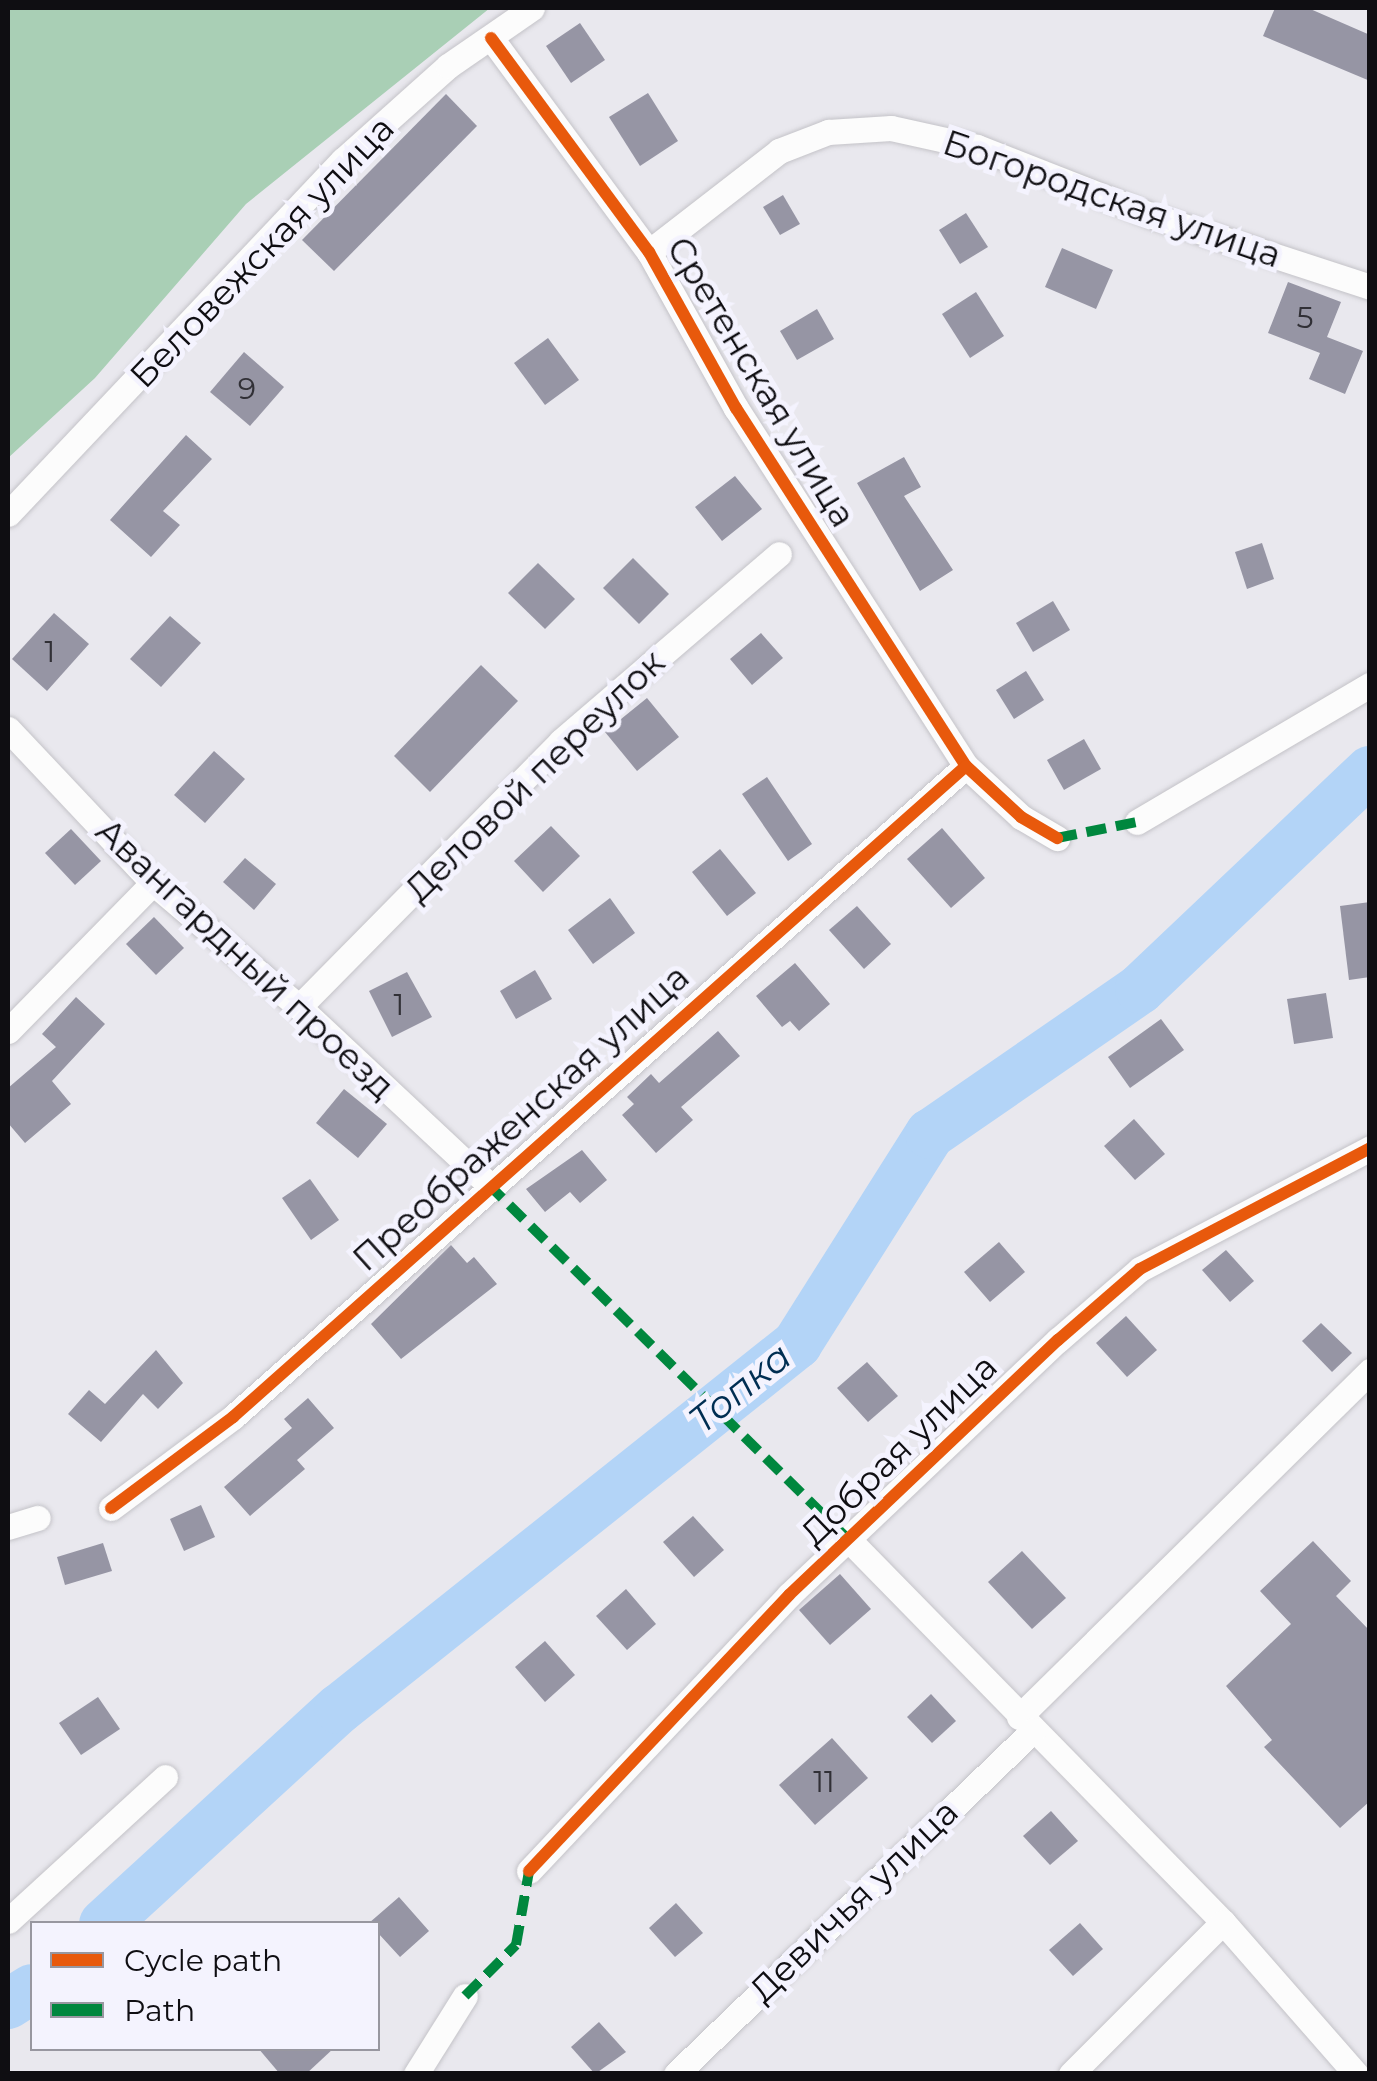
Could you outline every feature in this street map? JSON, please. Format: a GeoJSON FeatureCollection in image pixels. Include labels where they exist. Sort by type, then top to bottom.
{"type":"FeatureCollection","features":[{"type":"Feature","properties":{"kind":"street","name":"Беловежская улица"},"geometry":{"type":"LineString","coordinates":[[8,514],[343,160],[448,66],[532,8]]}},
{"type":"Feature","properties":{"kind":"street","name":"Сретенская улица"},"geometry":{"type":"LineString","coordinates":[[491,38],[649,252],[736,408],[966,766],[1021,818],[1057,838]]}},
{"type":"Feature","properties":{"kind":"street","name":"Богородская улица"},"geometry":{"type":"LineString","coordinates":[[649,252],[779,151],[828,132],[891,128],[977,146],[1153,216],[1370,287]]}},
{"type":"Feature","properties":{"kind":"street","name":"Деловой переулок"},"geometry":{"type":"LineString","coordinates":[[298,1007],[561,741],[779,554]]}},
{"type":"Feature","properties":{"kind":"street"},"geometry":{"type":"LineString","coordinates":[[1137,822],[1370,685]]}},
{"type":"Feature","properties":{"kind":"street","name":"Авангардный проезд"},"geometry":{"type":"LineString","coordinates":[[8,729],[153,883],[298,1007],[488,1184]]}},
{"type":"Feature","properties":{"kind":"street","name":"Преображенская улица"},"geometry":{"type":"LineString","coordinates":[[111,1508],[233,1417],[488,1184],[966,766]]}},
{"type":"Feature","properties":{"kind":"street"},"geometry":{"type":"LineString","coordinates":[[8,1031],[153,883]]}},
{"type":"Feature","properties":{"kind":"street","name":"Добрая улица"},"geometry":{"type":"LineString","coordinates":[[529,1872],[776,1609],[1140,1269],[1370,1148]]}},
{"type":"Feature","properties":{"kind":"street","name":"Девичья улица"},"geometry":{"type":"LineString","coordinates":[[676,2074],[1370,1371]]}},
{"type":"Feature","properties":{"kind":"street"},"geometry":{"type":"LineString","coordinates":[[8,1527],[38,1518]]}},
{"type":"Feature","properties":{"kind":"street"},"geometry":{"type":"LineString","coordinates":[[850,1540],[1223,1922],[1356,2074]]}},
{"type":"Feature","properties":{"kind":"street"},"geometry":{"type":"LineString","coordinates":[[8,1921],[165,1777]]}},
{"type":"Feature","properties":{"kind":"street"},"geometry":{"type":"LineString","coordinates":[[1071,2074],[1223,1922]]}},
{"type":"Feature","properties":{"kind":"street"},"geometry":{"type":"LineString","coordinates":[[416,2074],[465,1996]]}},
{"type":"Feature","properties":{"kind":"green space"},"geometry":{"type":"Polygon","coordinates":[[[8,8],[490,8],[246,204],[95,378],[8,458],[8,8]]]}},
{"type":"Feature","properties":{"kind":"building"},"geometry":{"type":"Polygon","coordinates":[[[1275,8],[1308,8],[1370,35],[1370,81],[1263,36],[1275,8]]]}},
{"type":"Feature","properties":{"kind":"building"},"geometry":{"type":"Polygon","coordinates":[[[580,23],[605,60],[571,83],[546,46],[580,23]]]}},
{"type":"Feature","properties":{"kind":"building"},"geometry":{"type":"Polygon","coordinates":[[[648,93],[678,141],[640,166],[609,117],[648,93]]]}},
{"type":"Feature","properties":{"kind":"building"},"geometry":{"type":"Polygon","coordinates":[[[446,94],[477,126],[334,271],[302,240],[446,94]]]}},
{"type":"Feature","properties":{"kind":"building"},"geometry":{"type":"Polygon","coordinates":[[[783,195],[800,224],[780,235],[763,207],[783,195]]]}},
{"type":"Feature","properties":{"kind":"building"},"geometry":{"type":"Polygon","coordinates":[[[966,213],[988,247],[960,264],[939,230],[966,213]]]}},
{"type":"Feature","properties":{"kind":"building"},"geometry":{"type":"Polygon","coordinates":[[[1062,248],[1113,270],[1096,309],[1045,287],[1062,248]]]}},
{"type":"Feature","properties":{"kind":"building"},"geometry":{"type":"Polygon","coordinates":[[[1288,282],[1341,302],[1327,337],[1363,351],[1345,394],[1309,379],[1320,353],[1268,333],[1288,282]]]}},
{"type":"Feature","properties":{"kind":"building"},"geometry":{"type":"Polygon","coordinates":[[[976,292],[1004,336],[970,358],[942,314],[976,292]]]}},
{"type":"Feature","properties":{"kind":"building"},"geometry":{"type":"Polygon","coordinates":[[[817,309],[834,339],[797,360],[780,331],[817,309]]]}},
{"type":"Feature","properties":{"kind":"building"},"geometry":{"type":"Polygon","coordinates":[[[548,338],[579,380],[545,405],[514,363],[548,338]]]}},
{"type":"Feature","properties":{"kind":"building"},"geometry":{"type":"Polygon","coordinates":[[[244,352],[284,387],[250,426],[210,392],[244,352]]]}},
{"type":"Feature","properties":{"kind":"building"},"geometry":{"type":"Polygon","coordinates":[[[186,435],[212,459],[163,511],[180,525],[151,557],[110,520],[186,435]]]}},
{"type":"Feature","properties":{"kind":"building"},"geometry":{"type":"Polygon","coordinates":[[[904,457],[921,487],[904,496],[953,570],[920,591],[857,483],[904,457]]]}},
{"type":"Feature","properties":{"kind":"building"},"geometry":{"type":"Polygon","coordinates":[[[735,476],[762,509],[722,541],[695,507],[735,476]]]}},
{"type":"Feature","properties":{"kind":"building"},"geometry":{"type":"Polygon","coordinates":[[[1262,543],[1274,579],[1247,589],[1235,552],[1262,543]]]}},
{"type":"Feature","properties":{"kind":"building"},"geometry":{"type":"Polygon","coordinates":[[[633,558],[669,594],[639,624],[603,588],[633,558]]]}},
{"type":"Feature","properties":{"kind":"building"},"geometry":{"type":"Polygon","coordinates":[[[538,563],[575,599],[545,629],[508,593],[538,563]]]}},
{"type":"Feature","properties":{"kind":"building"},"geometry":{"type":"Polygon","coordinates":[[[1053,601],[1070,630],[1033,652],[1016,623],[1053,601]]]}},
{"type":"Feature","properties":{"kind":"building"},"geometry":{"type":"Polygon","coordinates":[[[54,613],[89,644],[47,691],[12,659],[54,613]]]}},
{"type":"Feature","properties":{"kind":"building"},"geometry":{"type":"Polygon","coordinates":[[[170,616],[201,643],[161,687],[130,659],[170,616]]]}},
{"type":"Feature","properties":{"kind":"building"},"geometry":{"type":"Polygon","coordinates":[[[761,633],[783,658],[752,685],[730,659],[761,633]]]}},
{"type":"Feature","properties":{"kind":"building"},"geometry":{"type":"Polygon","coordinates":[[[481,665],[518,701],[430,792],[394,756],[481,665]]]}},
{"type":"Feature","properties":{"kind":"building"},"geometry":{"type":"Polygon","coordinates":[[[1026,671],[1044,700],[1014,719],[996,690],[1026,671]]]}},
{"type":"Feature","properties":{"kind":"building"},"geometry":{"type":"Polygon","coordinates":[[[647,698],[679,737],[637,771],[605,732],[647,698]]]}},
{"type":"Feature","properties":{"kind":"building"},"geometry":{"type":"Polygon","coordinates":[[[1084,739],[1101,769],[1064,790],[1047,760],[1084,739]]]}},
{"type":"Feature","properties":{"kind":"building"},"geometry":{"type":"Polygon","coordinates":[[[214,751],[245,779],[205,823],[174,795],[214,751]]]}},
{"type":"Feature","properties":{"kind":"building"},"geometry":{"type":"Polygon","coordinates":[[[767,777],[812,844],[788,861],[742,794],[767,777]]]}},
{"type":"Feature","properties":{"kind":"building"},"geometry":{"type":"Polygon","coordinates":[[[551,826],[580,856],[543,892],[514,861],[551,826]]]}},
{"type":"Feature","properties":{"kind":"building"},"geometry":{"type":"Polygon","coordinates":[[[942,828],[985,878],[951,908],[907,859],[942,828]]]}},
{"type":"Feature","properties":{"kind":"building"},"geometry":{"type":"Polygon","coordinates":[[[71,829],[101,861],[75,885],[45,853],[71,829]]]}},
{"type":"Feature","properties":{"kind":"building"},"geometry":{"type":"Polygon","coordinates":[[[720,849],[756,893],[727,916],[692,872],[720,849]]]}},
{"type":"Feature","properties":{"kind":"building"},"geometry":{"type":"Polygon","coordinates":[[[245,858],[276,884],[254,910],[223,882],[245,858]]]}},
{"type":"Feature","properties":{"kind":"building"},"geometry":{"type":"Polygon","coordinates":[[[610,898],[635,933],[593,964],[568,930],[610,898]]]}},
{"type":"Feature","properties":{"kind":"building"},"geometry":{"type":"Polygon","coordinates":[[[1370,902],[1370,977],[1349,980],[1340,906],[1370,902]]]}},
{"type":"Feature","properties":{"kind":"building"},"geometry":{"type":"Polygon","coordinates":[[[857,906],[891,944],[864,969],[829,930],[857,906]]]}},
{"type":"Feature","properties":{"kind":"building"},"geometry":{"type":"Polygon","coordinates":[[[154,917],[184,948],[156,975],[126,944],[154,917]]]}},
{"type":"Feature","properties":{"kind":"building"},"geometry":{"type":"Polygon","coordinates":[[[795,963],[830,1004],[799,1031],[790,1021],[782,1027],[756,996],[795,963]]]}},
{"type":"Feature","properties":{"kind":"building"},"geometry":{"type":"Polygon","coordinates":[[[535,970],[552,999],[516,1019],[500,991],[535,970]]]}},
{"type":"Feature","properties":{"kind":"building"},"geometry":{"type":"Polygon","coordinates":[[[407,972],[432,1017],[392,1037],[369,991],[407,972]]]}},
{"type":"Feature","properties":{"kind":"building"},"geometry":{"type":"Polygon","coordinates":[[[1326,993],[1333,1038],[1294,1044],[1287,999],[1326,993]]]}},
{"type":"Feature","properties":{"kind":"building"},"geometry":{"type":"Polygon","coordinates":[[[76,997],[105,1024],[52,1081],[71,1104],[25,1143],[8,1123],[8,1088],[56,1047],[42,1034],[76,997]]]}},
{"type":"Feature","properties":{"kind":"building"},"geometry":{"type":"Polygon","coordinates":[[[1161,1019],[1184,1050],[1130,1088],[1108,1057],[1161,1019]]]}},
{"type":"Feature","properties":{"kind":"building"},"geometry":{"type":"Polygon","coordinates":[[[718,1031],[740,1056],[681,1107],[693,1120],[656,1153],[622,1115],[634,1104],[627,1097],[651,1074],[659,1083],[718,1031]]]}},
{"type":"Feature","properties":{"kind":"building"},"geometry":{"type":"Polygon","coordinates":[[[344,1089],[387,1124],[358,1158],[316,1123],[344,1089]]]}},
{"type":"Feature","properties":{"kind":"building"},"geometry":{"type":"Polygon","coordinates":[[[1134,1119],[1165,1154],[1135,1180],[1104,1146],[1134,1119]]]}},
{"type":"Feature","properties":{"kind":"building"},"geometry":{"type":"Polygon","coordinates":[[[582,1150],[607,1180],[580,1203],[570,1192],[545,1212],[526,1189],[582,1150]]]}},
{"type":"Feature","properties":{"kind":"building"},"geometry":{"type":"Polygon","coordinates":[[[310,1179],[339,1220],[311,1240],[282,1198],[310,1179]]]}},
{"type":"Feature","properties":{"kind":"building"},"geometry":{"type":"Polygon","coordinates":[[[999,1242],[1025,1272],[990,1302],[964,1272],[999,1242]]]}},
{"type":"Feature","properties":{"kind":"building"},"geometry":{"type":"Polygon","coordinates":[[[451,1245],[467,1263],[474,1257],[497,1284],[401,1359],[371,1324],[451,1245]]]}},
{"type":"Feature","properties":{"kind":"building"},"geometry":{"type":"Polygon","coordinates":[[[1226,1250],[1254,1281],[1230,1302],[1202,1270],[1226,1250]]]}},
{"type":"Feature","properties":{"kind":"building"},"geometry":{"type":"Polygon","coordinates":[[[1126,1316],[1157,1350],[1127,1377],[1096,1343],[1126,1316]]]}},
{"type":"Feature","properties":{"kind":"building"},"geometry":{"type":"Polygon","coordinates":[[[1321,1323],[1352,1353],[1332,1372],[1302,1341],[1321,1323]]]}},
{"type":"Feature","properties":{"kind":"building"},"geometry":{"type":"Polygon","coordinates":[[[156,1350],[183,1383],[158,1409],[143,1394],[101,1442],[68,1414],[89,1390],[105,1404],[156,1350]]]}},
{"type":"Feature","properties":{"kind":"building"},"geometry":{"type":"Polygon","coordinates":[[[867,1362],[898,1396],[868,1422],[837,1388],[867,1362]]]}},
{"type":"Feature","properties":{"kind":"building"},"geometry":{"type":"Polygon","coordinates":[[[308,1398],[334,1428],[297,1460],[305,1469],[250,1516],[224,1487],[292,1428],[284,1419],[308,1398]]]}},
{"type":"Feature","properties":{"kind":"building"},"geometry":{"type":"Polygon","coordinates":[[[201,1505],[215,1537],[184,1551],[170,1519],[201,1505]]]}},
{"type":"Feature","properties":{"kind":"building"},"geometry":{"type":"Polygon","coordinates":[[[693,1516],[724,1550],[694,1577],[663,1542],[693,1516]]]}},
{"type":"Feature","properties":{"kind":"building"},"geometry":{"type":"Polygon","coordinates":[[[1313,1541],[1351,1581],[1336,1596],[1370,1631],[1370,1801],[1340,1828],[1264,1747],[1272,1740],[1226,1686],[1291,1624],[1260,1591],[1313,1541]]]}},
{"type":"Feature","properties":{"kind":"building"},"geometry":{"type":"Polygon","coordinates":[[[103,1543],[112,1571],[65,1585],[57,1557],[103,1543]]]}},
{"type":"Feature","properties":{"kind":"building"},"geometry":{"type":"Polygon","coordinates":[[[1022,1551],[1066,1598],[1032,1629],[988,1582],[1022,1551]]]}},
{"type":"Feature","properties":{"kind":"building"},"geometry":{"type":"Polygon","coordinates":[[[840,1574],[871,1609],[830,1645],[799,1610],[840,1574]]]}},
{"type":"Feature","properties":{"kind":"building"},"geometry":{"type":"Polygon","coordinates":[[[626,1589],[656,1624],[627,1650],[596,1616],[626,1589]]]}},
{"type":"Feature","properties":{"kind":"building"},"geometry":{"type":"Polygon","coordinates":[[[545,1641],[575,1675],[545,1702],[515,1667],[545,1641]]]}},
{"type":"Feature","properties":{"kind":"building"},"geometry":{"type":"Polygon","coordinates":[[[931,1694],[956,1721],[932,1743],[907,1717],[931,1694]]]}},
{"type":"Feature","properties":{"kind":"building"},"geometry":{"type":"Polygon","coordinates":[[[98,1697],[120,1729],[81,1755],[59,1723],[98,1697]]]}},
{"type":"Feature","properties":{"kind":"building"},"geometry":{"type":"Polygon","coordinates":[[[832,1738],[868,1778],[815,1825],[779,1785],[832,1738]]]}},
{"type":"Feature","properties":{"kind":"building"},"geometry":{"type":"Polygon","coordinates":[[[1051,1811],[1078,1841],[1050,1865],[1023,1836],[1051,1811]]]}},
{"type":"Feature","properties":{"kind":"building"},"geometry":{"type":"Polygon","coordinates":[[[399,1897],[429,1931],[400,1957],[380,1935],[380,1921],[371,1921],[399,1897]]]}},
{"type":"Feature","properties":{"kind":"building"},"geometry":{"type":"Polygon","coordinates":[[[676,1903],[703,1933],[675,1957],[649,1928],[676,1903]]]}},
{"type":"Feature","properties":{"kind":"building"},"geometry":{"type":"Polygon","coordinates":[[[1080,1923],[1103,1949],[1073,1976],[1049,1950],[1080,1923]]]}},
{"type":"Feature","properties":{"kind":"building"},"geometry":{"type":"Polygon","coordinates":[[[599,2022],[626,2052],[595,2074],[571,2047],[599,2022]]]}},
{"type":"Feature","properties":{"kind":"building"},"geometry":{"type":"Polygon","coordinates":[[[261,2051],[331,2051],[306,2074],[280,2074],[261,2051]]]}},
{"type":"Feature","properties":{"kind":"waterway","name":"Топка"},"geometry":{"type":"LineString","coordinates":[[107,1921],[339,1709],[797,1344],[930,1134],[1140,989],[1370,771]]}},
{"type":"Feature","properties":{"kind":"waterway","name":"Топка"},"geometry":{"type":"LineString","coordinates":[[8,2004],[30,1990]]}},
{"type":"Feature","properties":{"kind":"marked path"},"geometry":{"type":"LineString","coordinates":[[1057,838],[1137,822]]}},
{"type":"Feature","properties":{"kind":"marked path"},"geometry":{"type":"LineString","coordinates":[[488,1184],[850,1541]]}},
{"type":"Feature","properties":{"kind":"marked path"},"geometry":{"type":"LineString","coordinates":[[465,1996],[516,1945],[529,1871]]}},
{"type":"Feature","properties":{"kind":"cycle path"},"geometry":{"type":"LineString","coordinates":[[491,38],[649,252],[736,408],[966,766],[1021,817],[1057,838]]}},
{"type":"Feature","properties":{"kind":"cycle path"},"geometry":{"type":"LineString","coordinates":[[111,1508],[233,1417],[966,766]]}},
{"type":"Feature","properties":{"kind":"cycle path"},"geometry":{"type":"LineString","coordinates":[[529,1871],[789,1595],[1058,1340],[1140,1269],[1370,1148]]}}]}
